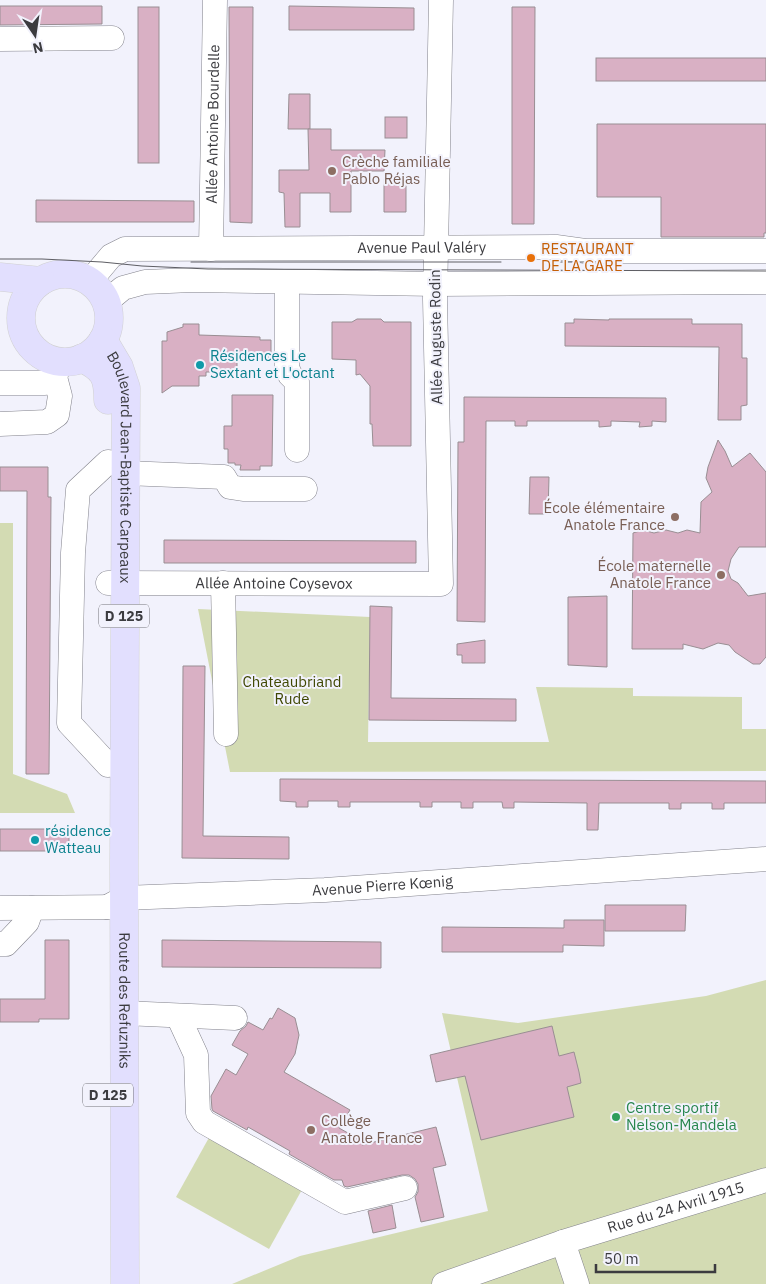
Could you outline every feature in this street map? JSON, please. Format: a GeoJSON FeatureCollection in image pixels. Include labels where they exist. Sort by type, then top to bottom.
{"type":"FeatureCollection","features":[{"type":"Feature","properties":{"kind":"main road"},"geometry":{"type":"LineString","coordinates":[[65,274],[78,276],[90,281],[100,291],[109,312],[107,331],[98,348],[91,354],[66,366],[36,351],[27,340],[22,328],[21,314],[24,301],[31,290],[41,281],[52,276],[65,274]]}},
{"type":"Feature","properties":{"kind":"main road"},"geometry":{"type":"LineString","coordinates":[[0,277],[41,281]]}},
{"type":"Feature","properties":{"kind":"main road"},"geometry":{"type":"LineString","coordinates":[[0,294],[8,297],[21,314]]}},
{"type":"Feature","properties":{"kind":"main road","name":"Boulevard Jean-Baptiste Carpeaux"},"geometry":{"type":"LineString","coordinates":[[103,340],[119,367],[126,388],[117,468],[115,902]]}},
{"type":"Feature","properties":{"kind":"main road","name":"Boulevard Jean-Baptiste Carpeaux"},"geometry":{"type":"LineString","coordinates":[[66,366],[92,363],[100,369],[107,380],[117,468]]}},
{"type":"Feature","properties":{"kind":"main road","name":"Boulevard Jean-Baptiste Carpeaux"},"geometry":{"type":"LineString","coordinates":[[115,902],[108,765],[116,583]]}},
{"type":"Feature","properties":{"kind":"main road","name":"Route des Refuzniks"},"geometry":{"type":"LineString","coordinates":[[115,902],[124,1013],[125,1284]]}},
{"type":"Feature","properties":{"kind":"main road","name":"Route des Refuzniks"},"geometry":{"type":"LineString","coordinates":[[109,1284],[115,902]]}},
{"type":"Feature","properties":{"kind":"street","name":"Allée Antoine Bourdelle"},"geometry":{"type":"LineString","coordinates":[[211,249],[215,0]]}},
{"type":"Feature","properties":{"kind":"street","name":"Allée Auguste Rodin"},"geometry":{"type":"LineString","coordinates":[[441,0],[435,248],[441,584]]}},
{"type":"Feature","properties":{"kind":"street"},"geometry":{"type":"LineString","coordinates":[[0,39],[112,38]]}},
{"type":"Feature","properties":{"kind":"street","name":"Avenue Paul Valéry"},"geometry":{"type":"LineString","coordinates":[[90,281],[111,256],[125,249],[556,247],[585,251],[766,252]]}},
{"type":"Feature","properties":{"kind":"street"},"geometry":{"type":"LineString","coordinates":[[106,302],[123,288],[145,282],[192,280],[436,284],[766,282]]}},
{"type":"Feature","properties":{"kind":"street"},"geometry":{"type":"LineString","coordinates":[[287,282],[287,366],[290,375],[297,382],[298,450]]}},
{"type":"Feature","properties":{"kind":"street"},"geometry":{"type":"LineString","coordinates":[[0,383],[45,383],[51,381],[66,366]]}},
{"type":"Feature","properties":{"kind":"street"},"geometry":{"type":"LineString","coordinates":[[0,424],[47,422],[57,415],[66,366]]}},
{"type":"Feature","properties":{"kind":"street"},"geometry":{"type":"LineString","coordinates":[[108,765],[69,723],[73,553],[78,490],[117,468],[224,477],[230,487],[242,489],[306,489]]}},
{"type":"Feature","properties":{"kind":"street","name":"Allée Antoine Coysevox"},"geometry":{"type":"LineString","coordinates":[[116,583],[441,584]]}},
{"type":"Feature","properties":{"kind":"street"},"geometry":{"type":"LineString","coordinates":[[223,583],[226,734]]}},
{"type":"Feature","properties":{"kind":"street","name":"Avenue Pierre Kœnig"},"geometry":{"type":"LineString","coordinates":[[0,908],[32,908],[325,890],[766,859]]}},
{"type":"Feature","properties":{"kind":"street"},"geometry":{"type":"LineString","coordinates":[[0,944],[6,944],[27,922],[32,908]]}},
{"type":"Feature","properties":{"kind":"street"},"geometry":{"type":"LineString","coordinates":[[124,1013],[235,1018]]}},
{"type":"Feature","properties":{"kind":"street"},"geometry":{"type":"LineString","coordinates":[[178,1016],[196,1055],[198,1113],[204,1122],[345,1202],[405,1188]]}},
{"type":"Feature","properties":{"kind":"street","name":"Rue du 24 Avril 1915"},"geometry":{"type":"LineString","coordinates":[[444,1284],[563,1242],[766,1180]]}},
{"type":"Feature","properties":{"kind":"street"},"geometry":{"type":"LineString","coordinates":[[563,1242],[577,1284]]}},
{"type":"Feature","properties":{"kind":"green space"},"geometry":{"type":"Polygon","coordinates":[[[0,523],[13,523],[13,774],[67,794],[75,813],[0,813],[0,523]]]}},
{"type":"Feature","properties":{"kind":"green space","name":"Chateaubriand Rude"},"geometry":{"type":"Polygon","coordinates":[[[198,609],[370,617],[368,742],[549,742],[536,687],[633,688],[633,696],[742,697],[742,729],[766,729],[766,771],[230,772],[198,609]]]}},
{"type":"Feature","properties":{"kind":"green space","name":"Centre sportif Nelson-Mandela"},"geometry":{"type":"Polygon","coordinates":[[[766,980],[766,1284],[232,1284],[300,1256],[488,1211],[442,1013],[518,1023],[706,996],[766,980]]]}},
{"type":"Feature","properties":{"kind":"green space"},"geometry":{"type":"Polygon","coordinates":[[[211,1134],[304,1186],[269,1249],[176,1197],[211,1134]]]}},
{"type":"Feature","properties":{"kind":"building"},"geometry":{"type":"Polygon","coordinates":[[[0,6],[102,6],[102,24],[0,25],[0,6]]]}},
{"type":"Feature","properties":{"kind":"building"},"geometry":{"type":"Polygon","coordinates":[[[289,6],[414,8],[414,30],[289,30],[289,6]]]}},
{"type":"Feature","properties":{"kind":"building"},"geometry":{"type":"Polygon","coordinates":[[[138,7],[159,7],[159,163],[138,163],[138,7]]]}},
{"type":"Feature","properties":{"kind":"building"},"geometry":{"type":"Polygon","coordinates":[[[229,7],[253,7],[252,223],[230,222],[229,7]]]}},
{"type":"Feature","properties":{"kind":"building"},"geometry":{"type":"Polygon","coordinates":[[[512,7],[535,7],[534,224],[512,224],[512,7]]]}},
{"type":"Feature","properties":{"kind":"building"},"geometry":{"type":"Polygon","coordinates":[[[596,58],[766,58],[766,81],[596,81],[596,58]]]}},
{"type":"Feature","properties":{"kind":"building"},"geometry":{"type":"Polygon","coordinates":[[[289,94],[310,94],[310,129],[288,129],[289,94]]]}},
{"type":"Feature","properties":{"kind":"building"},"geometry":{"type":"Polygon","coordinates":[[[385,117],[407,117],[407,138],[385,138],[385,117]]]}},
{"type":"Feature","properties":{"kind":"building"},"geometry":{"type":"Polygon","coordinates":[[[597,124],[766,124],[766,233],[764,233],[764,237],[661,237],[661,197],[597,197],[597,124]]]}},
{"type":"Feature","properties":{"kind":"building","name":"Crèche familiale Pablo Réjas"},"geometry":{"type":"Polygon","coordinates":[[[308,129],[331,129],[331,150],[385,150],[384,171],[351,171],[351,212],[330,212],[330,193],[300,193],[300,227],[285,227],[284,193],[279,192],[279,170],[309,170],[308,129]]]}},
{"type":"Feature","properties":{"kind":"building"},"geometry":{"type":"Polygon","coordinates":[[[384,179],[406,180],[406,212],[384,212],[384,179]]]}},
{"type":"Feature","properties":{"kind":"building"},"geometry":{"type":"Polygon","coordinates":[[[36,200],[194,201],[194,222],[36,222],[36,200]]]}},
{"type":"Feature","properties":{"kind":"building"},"geometry":{"type":"Polygon","coordinates":[[[357,319],[411,322],[411,446],[373,446],[372,424],[370,424],[370,386],[360,374],[356,375],[356,360],[332,359],[332,322],[352,322],[357,319]]]}},
{"type":"Feature","properties":{"kind":"building"},"geometry":{"type":"Polygon","coordinates":[[[574,319],[692,319],[692,324],[742,324],[742,358],[747,358],[747,405],[741,406],[741,420],[718,420],[719,347],[565,346],[565,323],[574,323],[574,319]]]}},
{"type":"Feature","properties":{"kind":"building","name":"Résidences Le Sextant et L'octant"},"geometry":{"type":"Polygon","coordinates":[[[183,324],[199,324],[199,335],[260,337],[260,340],[271,340],[271,357],[237,358],[237,372],[206,372],[206,376],[199,376],[199,386],[172,386],[162,393],[162,341],[167,341],[167,332],[183,327],[183,324]]]}},
{"type":"Feature","properties":{"kind":"building"},"geometry":{"type":"Polygon","coordinates":[[[232,395],[273,395],[272,466],[260,466],[260,470],[240,470],[241,465],[228,463],[228,449],[224,449],[224,426],[232,426],[232,395]]]}},
{"type":"Feature","properties":{"kind":"building"},"geometry":{"type":"Polygon","coordinates":[[[464,397],[666,398],[666,422],[652,421],[652,426],[639,427],[640,422],[611,421],[611,426],[599,427],[599,421],[527,421],[527,426],[515,426],[515,421],[486,421],[485,622],[457,621],[458,442],[464,442],[464,397]]]}},
{"type":"Feature","properties":{"kind":"building"},"geometry":{"type":"Polygon","coordinates":[[[718,440],[732,467],[750,453],[766,472],[766,547],[739,547],[731,559],[728,571],[731,579],[738,583],[748,596],[766,593],[766,657],[760,664],[753,664],[735,652],[729,645],[718,643],[703,649],[683,644],[683,649],[632,649],[633,533],[643,530],[654,533],[666,530],[678,533],[687,530],[700,533],[701,502],[712,492],[706,478],[718,440]]]}},
{"type":"Feature","properties":{"kind":"building"},"geometry":{"type":"Polygon","coordinates":[[[0,467],[48,467],[48,497],[51,497],[49,774],[26,774],[27,491],[0,491],[0,467]]]}},
{"type":"Feature","properties":{"kind":"building"},"geometry":{"type":"Polygon","coordinates":[[[530,477],[549,477],[548,514],[529,514],[530,477]]]}},
{"type":"Feature","properties":{"kind":"building"},"geometry":{"type":"Polygon","coordinates":[[[164,540],[416,541],[416,563],[164,563],[164,540]]]}},
{"type":"Feature","properties":{"kind":"building"},"geometry":{"type":"Polygon","coordinates":[[[607,596],[607,667],[568,665],[568,597],[607,596]]]}},
{"type":"Feature","properties":{"kind":"building"},"geometry":{"type":"Polygon","coordinates":[[[370,606],[392,607],[391,698],[516,699],[516,721],[369,720],[370,606]]]}},
{"type":"Feature","properties":{"kind":"building"},"geometry":{"type":"Polygon","coordinates":[[[485,640],[485,663],[462,663],[462,655],[457,655],[457,644],[485,640]]]}},
{"type":"Feature","properties":{"kind":"building"},"geometry":{"type":"Polygon","coordinates":[[[183,666],[205,666],[203,836],[289,837],[289,859],[182,858],[183,666]]]}},
{"type":"Feature","properties":{"kind":"building"},"geometry":{"type":"Polygon","coordinates":[[[280,779],[766,781],[766,803],[724,803],[724,809],[712,809],[712,803],[681,803],[681,809],[669,809],[669,803],[599,803],[598,830],[587,830],[587,803],[514,802],[514,808],[503,808],[502,802],[473,802],[473,808],[461,808],[461,802],[432,802],[432,807],[420,807],[420,802],[350,802],[350,807],[338,807],[338,801],[308,801],[308,807],[296,807],[296,802],[280,801],[280,779]]]}},
{"type":"Feature","properties":{"kind":"building","name":"résidence Watteau"},"geometry":{"type":"Polygon","coordinates":[[[0,829],[69,829],[69,851],[0,851],[0,829]]]}},
{"type":"Feature","properties":{"kind":"building"},"geometry":{"type":"Polygon","coordinates":[[[605,905],[686,905],[685,931],[605,931],[605,905]]]}},
{"type":"Feature","properties":{"kind":"building"},"geometry":{"type":"Polygon","coordinates":[[[564,920],[604,920],[604,946],[563,945],[563,952],[442,952],[442,927],[564,928],[564,920]]]}},
{"type":"Feature","properties":{"kind":"building"},"geometry":{"type":"Polygon","coordinates":[[[45,940],[69,940],[69,1019],[39,1019],[39,1022],[0,1022],[0,999],[45,999],[45,940]]]}},
{"type":"Feature","properties":{"kind":"building"},"geometry":{"type":"Polygon","coordinates":[[[162,940],[381,942],[381,968],[162,967],[162,940]]]}},
{"type":"Feature","properties":{"kind":"building"},"geometry":{"type":"Polygon","coordinates":[[[278,1008],[295,1018],[299,1035],[295,1054],[284,1072],[350,1110],[339,1128],[364,1142],[362,1145],[436,1127],[446,1165],[433,1168],[444,1217],[421,1222],[415,1197],[418,1192],[418,1184],[409,1175],[347,1187],[344,1186],[342,1180],[334,1180],[289,1154],[290,1151],[248,1127],[247,1130],[213,1111],[211,1096],[226,1069],[236,1075],[248,1054],[232,1045],[240,1031],[248,1022],[263,1030],[278,1008]]]}},
{"type":"Feature","properties":{"kind":"building"},"geometry":{"type":"Polygon","coordinates":[[[552,1026],[559,1056],[574,1052],[579,1072],[581,1083],[567,1087],[574,1117],[481,1140],[465,1076],[436,1082],[430,1055],[552,1026]]]}},
{"type":"Feature","properties":{"kind":"building"},"geometry":{"type":"Polygon","coordinates":[[[392,1205],[396,1228],[373,1233],[368,1211],[392,1205]]]}},
{"type":"Feature","properties":{"kind":"tram line"},"geometry":{"type":"LineString","coordinates":[[0,259],[42,259],[208,269],[766,271]]}},
{"type":"Feature","properties":{"kind":"tram line"},"geometry":{"type":"LineString","coordinates":[[191,262],[501,262]]}},
{"type":"Feature","properties":{"kind":"tram line"},"geometry":{"type":"LineString","coordinates":[[546,262],[596,262]]}},
{"type":"Feature","properties":{"kind":"place","name":"Crèche familiale Pablo Réjas"},"geometry":{"type":"Point","coordinates":[332,171]}},
{"type":"Feature","properties":{"kind":"place","name":"RESTAURANT DE LA GARE"},"geometry":{"type":"Point","coordinates":[531,258]}},
{"type":"Feature","properties":{"kind":"place","name":"Résidences Le Sextant et L'octant"},"geometry":{"type":"Point","coordinates":[200,365]}},
{"type":"Feature","properties":{"kind":"place","name":"École élémentaire Anatole France"},"geometry":{"type":"Point","coordinates":[675,517]}},
{"type":"Feature","properties":{"kind":"place","name":"École maternelle Anatole France"},"geometry":{"type":"Point","coordinates":[721,575]}},
{"type":"Feature","properties":{"kind":"place","name":"résidence Watteau"},"geometry":{"type":"Point","coordinates":[35,840]}},
{"type":"Feature","properties":{"kind":"place","name":"Centre sportif Nelson-Mandela"},"geometry":{"type":"Point","coordinates":[616,1117]}},
{"type":"Feature","properties":{"kind":"place","name":"Collège Anatole France"},"geometry":{"type":"Point","coordinates":[311,1130]}}]}
